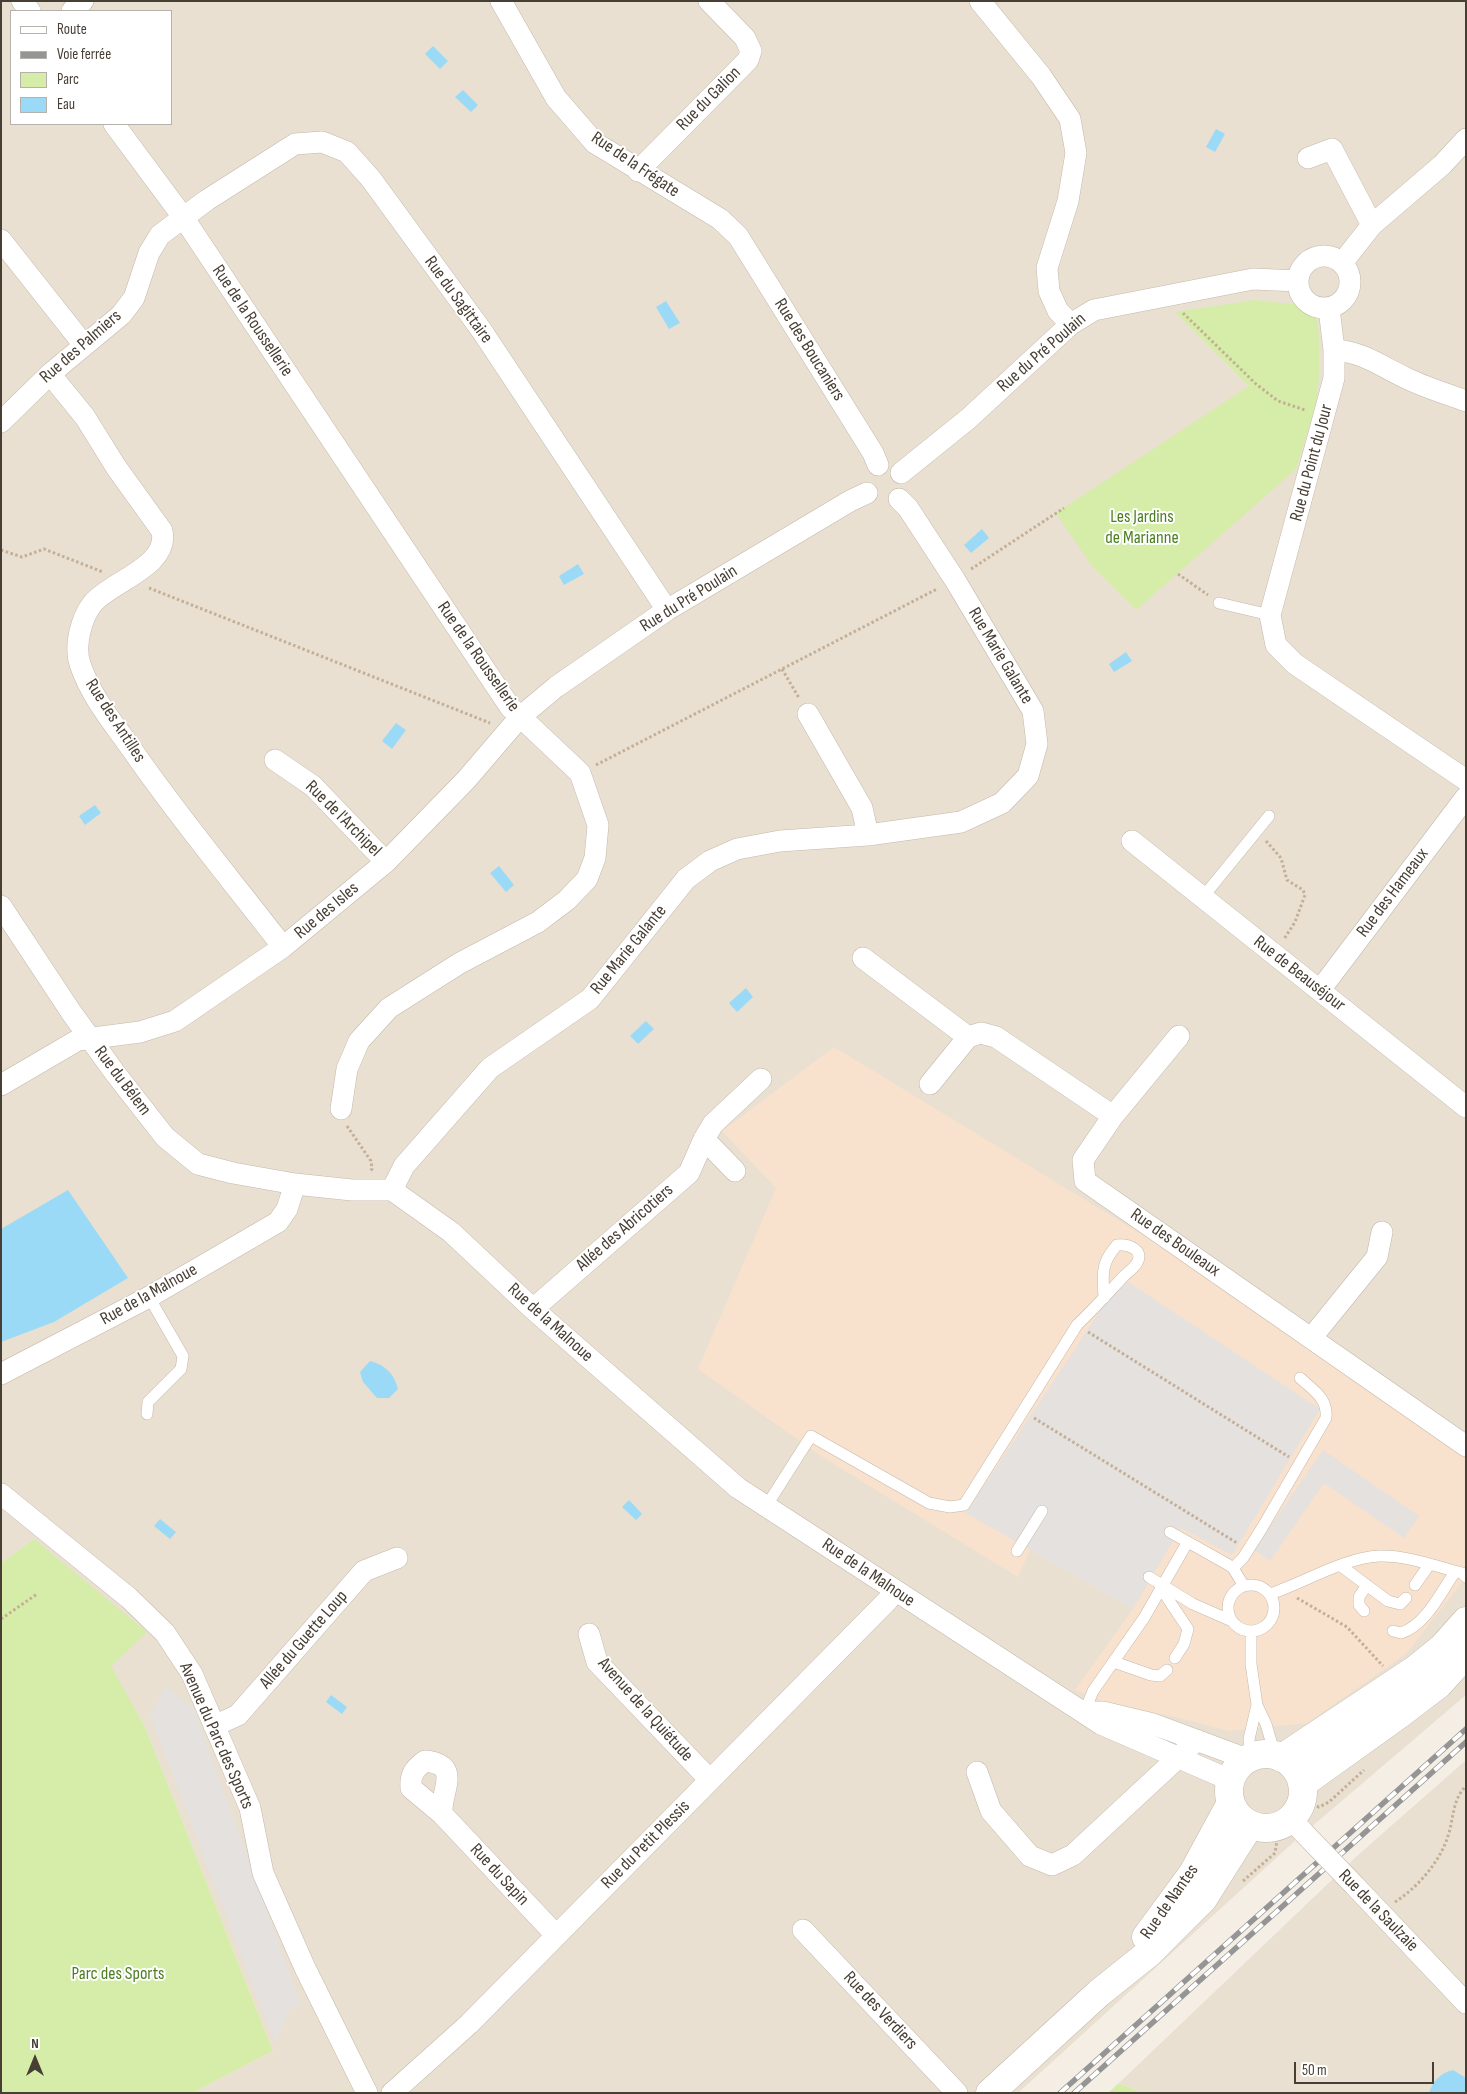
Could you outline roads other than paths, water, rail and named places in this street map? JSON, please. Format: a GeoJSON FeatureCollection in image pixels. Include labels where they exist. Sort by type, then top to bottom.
{"type":"FeatureCollection","features":[{"type":"Feature","properties":{"kind":"street"},"geometry":{"type":"LineString","coordinates":[[73,10],[83,1]]}},
{"type":"Feature","properties":{"kind":"street","name":"Rue de la Frégate"},"geometry":{"type":"LineString","coordinates":[[501,1],[556,98],[595,143],[638,171],[720,219],[738,236]]}},
{"type":"Feature","properties":{"kind":"street","name":"Rue du Galion"},"geometry":{"type":"LineString","coordinates":[[638,171],[748,60],[751,51],[745,38],[709,1]]}},
{"type":"Feature","properties":{"kind":"street"},"geometry":{"type":"LineString","coordinates":[[980,1],[1042,76],[1070,119],[1076,153],[1068,201],[1047,268],[1048,291],[1058,311],[1072,324]]}},
{"type":"Feature","properties":{"kind":"street","name":"Rue de la Roussellerie"},"geometry":{"type":"LineString","coordinates":[[115,125],[183,217],[510,707],[580,773],[598,825],[595,858],[587,879],[567,900],[538,922],[460,963],[389,1008],[359,1042],[347,1069],[341,1109]]}},
{"type":"Feature","properties":{"kind":"street"},"geometry":{"type":"LineString","coordinates":[[1342,264],[1372,225],[1442,165],[1466,139]]}},
{"type":"Feature","properties":{"kind":"street","name":"Rue du Sagittaire"},"geometry":{"type":"LineString","coordinates":[[183,217],[295,144],[322,142],[347,152],[371,179],[482,331],[667,610]]}},
{"type":"Feature","properties":{"kind":"street"},"geometry":{"type":"LineString","coordinates":[[1308,158],[1332,149],[1372,225]]}},
{"type":"Feature","properties":{"kind":"street","name":"Rue des Palmiers"},"geometry":{"type":"LineString","coordinates":[[1,422],[50,374],[121,315],[134,298],[149,253],[160,235],[183,217]]}},
{"type":"Feature","properties":{"kind":"street","name":"Rue des Boucaniers"},"geometry":{"type":"LineString","coordinates":[[738,236],[873,452],[878,465]]}},
{"type":"Feature","properties":{"kind":"street"},"geometry":{"type":"LineString","coordinates":[[1,240],[84,345]]}},
{"type":"Feature","properties":{"kind":"street"},"geometry":{"type":"LineString","coordinates":[[1318,257],[1327,257],[1342,264],[1347,270],[1350,286],[1343,300],[1329,308],[1321,308],[1307,302],[1302,296],[1298,281],[1300,273],[1310,260],[1318,257]]}},
{"type":"Feature","properties":{"kind":"street","name":"Rue du Pré Poulain"},"geometry":{"type":"LineString","coordinates":[[902,473],[968,419],[1072,324],[1094,310],[1253,279],[1298,281]]}},
{"type":"Feature","properties":{"kind":"street","name":"Rue du Point du Jour"},"geometry":{"type":"LineString","coordinates":[[1329,308],[1334,350],[1334,378],[1270,615],[1276,645],[1295,664],[1466,780]]}},
{"type":"Feature","properties":{"kind":"street"},"geometry":{"type":"LineString","coordinates":[[1334,350],[1350,351],[1371,359],[1408,379],[1466,401]]}},
{"type":"Feature","properties":{"kind":"street","name":"Rue des Antilles"},"geometry":{"type":"LineString","coordinates":[[50,374],[85,417],[116,467],[162,531],[164,540],[158,555],[150,563],[93,603],[79,630],[80,662],[96,698],[156,783],[283,947]]}},
{"type":"Feature","properties":{"kind":"street"},"geometry":{"type":"LineString","coordinates":[[878,465],[891,465],[902,473],[905,483],[899,498],[888,504],[882,504],[876,502],[867,493],[865,487],[868,474],[878,465]]}},
{"type":"Feature","properties":{"kind":"street","name":"Rue du Pré Poulain"},"geometry":{"type":"LineString","coordinates":[[520,717],[556,687],[667,610],[850,501],[867,493]]}},
{"type":"Feature","properties":{"kind":"street","name":"Rue Marie Galante"},"geometry":{"type":"LineString","coordinates":[[392,1190],[404,1166],[490,1068],[590,999],[686,879],[710,861],[737,849],[780,841],[868,835],[961,822],[1002,803],[1028,776],[1037,744],[1033,711],[955,580],[908,508],[899,498]]}},
{"type":"Feature","properties":{"kind":"street"},"geometry":{"type":"LineString","coordinates":[[808,714],[862,808],[868,835]]}},
{"type":"Feature","properties":{"kind":"street","name":"Rue des Isles"},"geometry":{"type":"LineString","coordinates":[[1,1085],[78,1040],[140,1032],[175,1021],[283,947],[386,862],[466,780],[520,717]]}},
{"type":"Feature","properties":{"kind":"street","name":"Rue de l'Archipel"},"geometry":{"type":"LineString","coordinates":[[275,760],[313,786],[386,862]]}},
{"type":"Feature","properties":{"kind":"street","name":"Rue des Hameaux"},"geometry":{"type":"LineString","coordinates":[[1320,990],[1466,797]]}},
{"type":"Feature","properties":{"kind":"street","name":"Rue de Beauséjour"},"geometry":{"type":"LineString","coordinates":[[1132,841],[1466,1107]]}},
{"type":"Feature","properties":{"kind":"street","name":"Rue du Bélem"},"geometry":{"type":"LineString","coordinates":[[1,906],[90,1039],[166,1137],[198,1164],[233,1173],[295,1184]]}},
{"type":"Feature","properties":{"kind":"street"},"geometry":{"type":"LineString","coordinates":[[863,958],[968,1037]]}},
{"type":"Feature","properties":{"kind":"street"},"geometry":{"type":"LineString","coordinates":[[930,1084],[968,1037],[981,1033],[996,1037],[1112,1116],[1178,1036]]}},
{"type":"Feature","properties":{"kind":"street","name":"Allée des Abricotiers"},"geometry":{"type":"LineString","coordinates":[[533,1309],[689,1173],[713,1124],[762,1079]]}},
{"type":"Feature","properties":{"kind":"street","name":"Rue des Bouleaux"},"geometry":{"type":"LineString","coordinates":[[1112,1116],[1083,1160],[1085,1182],[1466,1446]]}},
{"type":"Feature","properties":{"kind":"street"},"geometry":{"type":"LineString","coordinates":[[704,1139],[735,1171]]}},
{"type":"Feature","properties":{"kind":"street"},"geometry":{"type":"LineString","coordinates":[[295,1184],[352,1190],[392,1190]]}},
{"type":"Feature","properties":{"kind":"street","name":"Rue de la Malnoue"},"geometry":{"type":"LineString","coordinates":[[1,1374],[149,1297],[278,1222],[287,1209],[295,1184]]}},
{"type":"Feature","properties":{"kind":"street","name":"Rue de la Malnoue"},"geometry":{"type":"LineString","coordinates":[[392,1190],[452,1232],[533,1309],[738,1488],[767,1505],[894,1591],[1101,1724],[1178,1756],[1230,1792]]}},
{"type":"Feature","properties":{"kind":"street"},"geometry":{"type":"LineString","coordinates":[[1312,1338],[1377,1257],[1382,1232]]}},
{"type":"Feature","properties":{"kind":"street","name":"Avenue du Parc des Sports"},"geometry":{"type":"LineString","coordinates":[[1,1494],[129,1598],[165,1633],[192,1674],[250,1808],[263,1873],[305,1968],[367,2093]]}},
{"type":"Feature","properties":{"kind":"street","name":"Allée du Guette Loup"},"geometry":{"type":"LineString","coordinates":[[214,1726],[238,1715],[364,1571],[397,1558]]}},
{"type":"Feature","properties":{"kind":"street","name":"Rue du Petit Plessis"},"geometry":{"type":"LineString","coordinates":[[392,2093],[469,2024],[810,1681],[888,1600],[894,1591]]}},
{"type":"Feature","properties":{"kind":"street"},"geometry":{"type":"LineString","coordinates":[[1275,1764],[1397,1690],[1416,1669],[1442,1648],[1466,1621]]}},
{"type":"Feature","properties":{"kind":"street","name":"Avenue de la Quiétude"},"geometry":{"type":"LineString","coordinates":[[589,1634],[597,1662],[710,1780]]}},
{"type":"Feature","properties":{"kind":"street"},"geometry":{"type":"LineString","coordinates":[[1275,1764],[1302,1802],[1297,1826],[1270,1828],[1250,1825],[1237,1814],[1230,1792],[1239,1766],[1275,1764],[1431,1690],[1466,1654]]}},
{"type":"Feature","properties":{"kind":"street","name":"Rue de la Malnoue"},"geometry":{"type":"LineString","coordinates":[[1084,1712],[1103,1712],[1153,1724],[1275,1764]]}},
{"type":"Feature","properties":{"kind":"street"},"geometry":{"type":"LineString","coordinates":[[977,1772],[992,1811],[1030,1856],[1052,1865],[1073,1855],[1178,1756],[1198,1740]]}},
{"type":"Feature","properties":{"kind":"street","name":"Rue de Nantes"},"geometry":{"type":"LineString","coordinates":[[1099,1993],[1141,1944],[1192,1873],[1230,1792]]}},
{"type":"Feature","properties":{"kind":"street","name":"Rue du Sapin"},"geometry":{"type":"LineString","coordinates":[[442,1814],[556,1935]]}},
{"type":"Feature","properties":{"kind":"street","name":"Rue de Nantes"},"geometry":{"type":"LineString","coordinates":[[990,2093],[1099,1993],[1149,1953],[1203,1898],[1250,1825]]}},
{"type":"Feature","properties":{"kind":"street","name":"Rue de la Saulzaie"},"geometry":{"type":"LineString","coordinates":[[1297,1826],[1466,2003]]}},
{"type":"Feature","properties":{"kind":"street","name":"Rue des Verdiers"},"geometry":{"type":"LineString","coordinates":[[803,1930],[957,2093]]}},
{"type":"Feature","properties":{"kind":"lane"},"geometry":{"type":"LineString","coordinates":[[1219,603],[1270,615]]}},
{"type":"Feature","properties":{"kind":"lane"},"geometry":{"type":"LineString","coordinates":[[1202,897],[1269,816]]}},
{"type":"Feature","properties":{"kind":"lane"},"geometry":{"type":"LineString","coordinates":[[767,1505],[811,1436],[929,1502],[950,1507],[964,1505],[1078,1325],[1137,1264],[1139,1256],[1137,1251],[1131,1246],[1117,1245],[1107,1256],[1102,1268],[1104,1298]]}},
{"type":"Feature","properties":{"kind":"lane"},"geometry":{"type":"LineString","coordinates":[[146,1414],[148,1402],[181,1369],[183,1356],[149,1297]]}},
{"type":"Feature","properties":{"kind":"lane"},"geometry":{"type":"LineString","coordinates":[[1233,1568],[1248,1549],[1326,1418],[1327,1409],[1322,1398],[1300,1378]]}},
{"type":"Feature","properties":{"kind":"lane"},"geometry":{"type":"LineString","coordinates":[[1017,1551],[1042,1511]]}},
{"type":"Feature","properties":{"kind":"lane"},"geometry":{"type":"LineString","coordinates":[[1170,1532],[1212,1554],[1233,1568],[1244,1586]]}},
{"type":"Feature","properties":{"kind":"lane"},"geometry":{"type":"LineString","coordinates":[[1084,1712],[1093,1691],[1164,1586],[1188,1542]]}},
{"type":"Feature","properties":{"kind":"lane"},"geometry":{"type":"LineString","coordinates":[[1270,1594],[1341,1566],[1378,1556],[1399,1557],[1455,1572],[1466,1577]]}},
{"type":"Feature","properties":{"kind":"lane"},"geometry":{"type":"LineString","coordinates":[[1415,1585],[1429,1565]]}},
{"type":"Feature","properties":{"kind":"lane"},"geometry":{"type":"LineString","coordinates":[[1341,1566],[1388,1601],[1400,1604],[1406,1598]]}},
{"type":"Feature","properties":{"kind":"lane"},"geometry":{"type":"LineString","coordinates":[[1393,1631],[1401,1633],[1413,1627],[1436,1601],[1455,1572]]}},
{"type":"Feature","properties":{"kind":"lane"},"geometry":{"type":"LineString","coordinates":[[1149,1577],[1193,1604],[1251,1631],[1264,1626],[1270,1621],[1274,1608],[1270,1594],[1258,1586],[1244,1586],[1237,1589],[1229,1600],[1228,1608],[1232,1621]]}},
{"type":"Feature","properties":{"kind":"lane"},"geometry":{"type":"LineString","coordinates":[[1364,1611],[1359,1605],[1359,1597],[1367,1585]]}},
{"type":"Feature","properties":{"kind":"lane"},"geometry":{"type":"LineString","coordinates":[[1164,1586],[1166,1596],[1188,1629],[1184,1644],[1175,1658]]}},
{"type":"Feature","properties":{"kind":"lane"},"geometry":{"type":"LineString","coordinates":[[1251,1631],[1251,1664],[1257,1705],[1266,1724],[1275,1764]]}},
{"type":"Feature","properties":{"kind":"lane"},"geometry":{"type":"LineString","coordinates":[[1430,1675],[1438,1670],[1466,1637]]}},
{"type":"Feature","properties":{"kind":"lane"},"geometry":{"type":"LineString","coordinates":[[1114,1662],[1151,1675],[1160,1676],[1167,1670]]}},
{"type":"Feature","properties":{"kind":"lane"},"geometry":{"type":"LineString","coordinates":[[1257,1705],[1249,1739],[1275,1764]]}},
{"type":"Feature","properties":{"kind":"water"},"geometry":{"type":"Polygon","coordinates":[[[433,46],[448,61],[440,69],[425,54],[433,46]]]}},
{"type":"Feature","properties":{"kind":"water"},"geometry":{"type":"Polygon","coordinates":[[[463,90],[478,105],[471,112],[455,97],[463,90]]]}},
{"type":"Feature","properties":{"kind":"water"},"geometry":{"type":"Polygon","coordinates":[[[1216,129],[1225,134],[1215,152],[1206,147],[1216,129]]]}},
{"type":"Feature","properties":{"kind":"water"},"geometry":{"type":"Polygon","coordinates":[[[666,301],[680,323],[669,329],[656,307],[666,301]]]}},
{"type":"Feature","properties":{"kind":"water"},"geometry":{"type":"Polygon","coordinates":[[[982,529],[989,538],[971,553],[964,545],[982,529]]]}},
{"type":"Feature","properties":{"kind":"water"},"geometry":{"type":"Polygon","coordinates":[[[578,564],[584,574],[564,585],[559,576],[578,564]]]}},
{"type":"Feature","properties":{"kind":"water"},"geometry":{"type":"Polygon","coordinates":[[[1126,652],[1132,661],[1114,672],[1109,664],[1126,652]]]}},
{"type":"Feature","properties":{"kind":"water"},"geometry":{"type":"Polygon","coordinates":[[[396,723],[406,730],[392,749],[382,741],[396,723]]]}},
{"type":"Feature","properties":{"kind":"water"},"geometry":{"type":"Polygon","coordinates":[[[95,805],[101,813],[85,825],[79,816],[95,805]]]}},
{"type":"Feature","properties":{"kind":"water"},"geometry":{"type":"Polygon","coordinates":[[[499,866],[514,885],[506,892],[490,873],[499,866]]]}},
{"type":"Feature","properties":{"kind":"water"},"geometry":{"type":"Polygon","coordinates":[[[746,988],[753,997],[737,1012],[729,1003],[746,988]]]}},
{"type":"Feature","properties":{"kind":"water"},"geometry":{"type":"Polygon","coordinates":[[[646,1021],[654,1029],[638,1044],[630,1036],[646,1021]]]}},
{"type":"Feature","properties":{"kind":"water"},"geometry":{"type":"Polygon","coordinates":[[[68,1190],[128,1278],[54,1322],[1,1342],[1,1229],[68,1190]]]}},
{"type":"Feature","properties":{"kind":"water"},"geometry":{"type":"Polygon","coordinates":[[[370,1361],[385,1368],[394,1379],[398,1389],[389,1398],[377,1398],[363,1382],[360,1372],[370,1361]]]}},
{"type":"Feature","properties":{"kind":"water"},"geometry":{"type":"Polygon","coordinates":[[[629,1500],[642,1514],[636,1520],[622,1507],[629,1500]]]}},
{"type":"Feature","properties":{"kind":"water"},"geometry":{"type":"Polygon","coordinates":[[[160,1519],[176,1532],[170,1539],[154,1526],[160,1519]]]}},
{"type":"Feature","properties":{"kind":"water"},"geometry":{"type":"Polygon","coordinates":[[[331,1695],[347,1707],[342,1714],[326,1702],[331,1695]]]}},
{"type":"Feature","properties":{"kind":"water"},"geometry":{"type":"Polygon","coordinates":[[[1453,2070],[1466,2078],[1466,2093],[1429,2093],[1438,2078],[1444,2073],[1453,2070]]]}},
{"type":"Feature","properties":{"kind":"railway"},"geometry":{"type":"LineString","coordinates":[[1060,2093],[1466,1729]]}},
{"type":"Feature","properties":{"kind":"railway"},"geometry":{"type":"LineString","coordinates":[[1074,2093],[1466,1742]]}},
{"type":"Feature","properties":{"kind":"park label","name":"Les Jardins de Marianne"},"geometry":{"type":"Point","coordinates":[1142,527]}},
{"type":"Feature","properties":{"kind":"park label","name":"Parc des Sports"},"geometry":{"type":"Point","coordinates":[118,1974]}}]}
